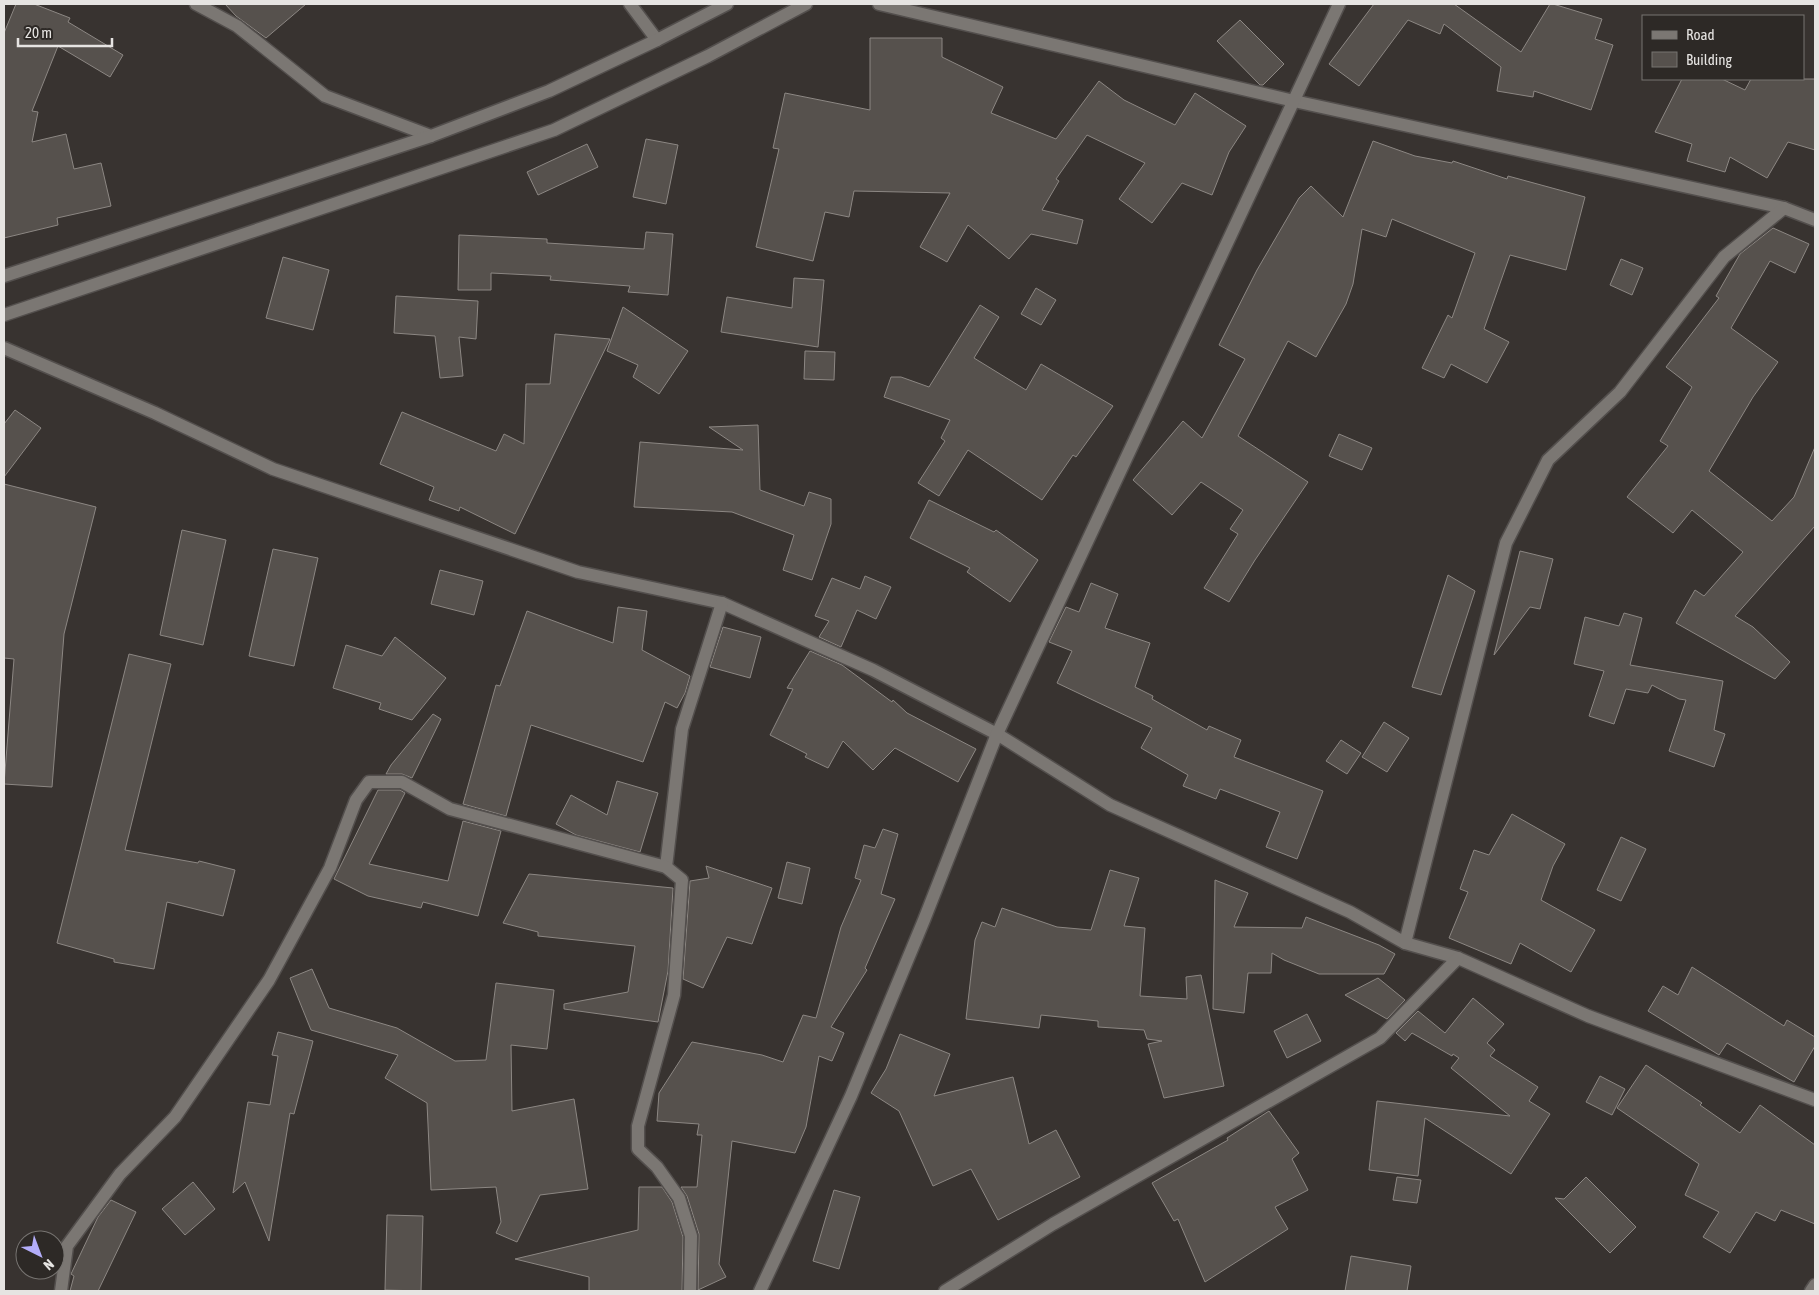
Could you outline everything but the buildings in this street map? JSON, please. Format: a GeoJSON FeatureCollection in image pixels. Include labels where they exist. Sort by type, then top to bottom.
{"type":"FeatureCollection","features":[{"type":"Feature","properties":{"kind":"street"},"geometry":{"type":"LineString","coordinates":[[196,4],[237,26],[325,96],[431,136]]}},
{"type":"Feature","properties":{"kind":"street"},"geometry":{"type":"LineString","coordinates":[[630,4],[657,40]]}},
{"type":"Feature","properties":{"kind":"street"},"geometry":{"type":"LineString","coordinates":[[4,276],[431,136],[549,91],[657,40],[727,4]]}},
{"type":"Feature","properties":{"kind":"street"},"geometry":{"type":"LineString","coordinates":[[4,315],[554,130],[708,56],[806,4]]}},
{"type":"Feature","properties":{"kind":"street"},"geometry":{"type":"LineString","coordinates":[[879,4],[1294,101],[1784,208],[1815,220]]}},
{"type":"Feature","properties":{"kind":"street"},"geometry":{"type":"LineString","coordinates":[[760,1291],[851,1096],[924,920],[997,734],[1339,4]]}},
{"type":"Feature","properties":{"kind":"street"},"geometry":{"type":"LineString","coordinates":[[1405,943],[1506,543],[1548,460],[1620,392],[1724,257],[1784,208]]}},
{"type":"Feature","properties":{"kind":"street"},"geometry":{"type":"LineString","coordinates":[[4,348],[155,413],[273,469],[578,572],[722,603],[873,670],[997,734],[1110,806],[1350,912],[1405,943],[1458,958],[1588,1016],[1815,1100]]}},
{"type":"Feature","properties":{"kind":"street"},"geometry":{"type":"LineString","coordinates":[[666,867],[682,729],[722,603]]}},
{"type":"Feature","properties":{"kind":"street"},"geometry":{"type":"LineString","coordinates":[[61,1291],[67,1246],[120,1174],[175,1117],[269,980],[330,868],[356,800],[369,782],[402,782],[450,809],[666,867],[682,880],[674,995],[638,1126],[638,1149],[657,1167],[679,1198],[691,1236],[690,1291]]}},
{"type":"Feature","properties":{"kind":"street"},"geometry":{"type":"LineString","coordinates":[[945,1291],[1052,1224],[1380,1038],[1458,958]]}},
{"type":"Feature","properties":{"kind":"street"},"geometry":{"type":"LineString","coordinates":[[1811,1291],[1815,1285]]}}]}
